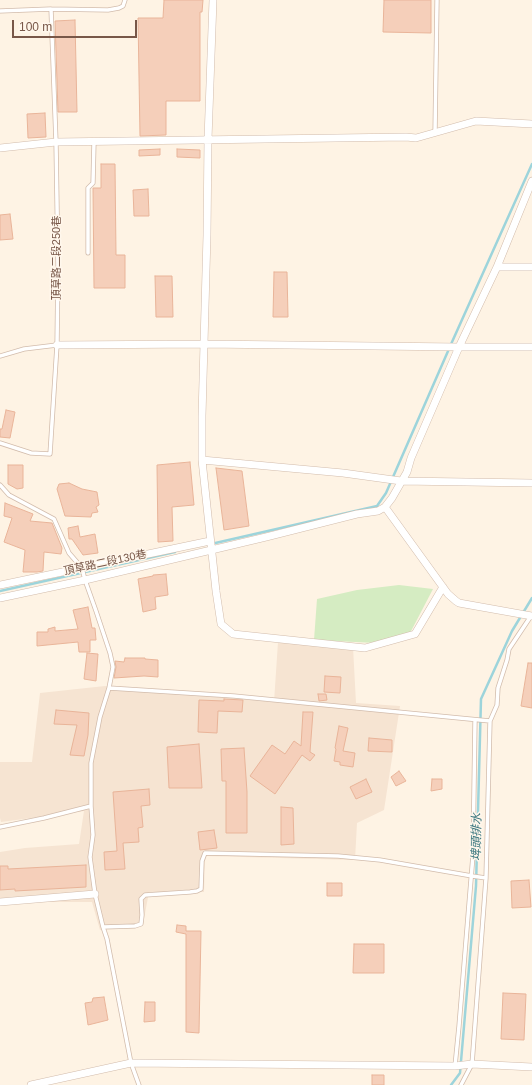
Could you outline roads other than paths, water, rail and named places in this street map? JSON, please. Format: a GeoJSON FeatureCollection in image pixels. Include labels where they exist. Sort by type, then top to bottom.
{"type":"FeatureCollection","features":[{"type":"Feature","properties":{"kind":"street"},"geometry":{"type":"LineString","coordinates":[[213,0],[208,139],[202,460],[221,624],[233,634],[365,648],[415,634],[443,587]]}},
{"type":"Feature","properties":{"kind":"street"},"geometry":{"type":"LineString","coordinates":[[0,148],[56,142],[406,136],[416,138],[476,121],[532,124]]}},
{"type":"Feature","properties":{"kind":"street"},"geometry":{"type":"LineString","coordinates":[[0,598],[85,580],[211,545],[266,537],[357,514],[378,511],[386,507],[407,472],[411,458],[532,181]]}},
{"type":"Feature","properties":{"kind":"street"},"geometry":{"type":"LineString","coordinates":[[496,266],[532,267]]}},
{"type":"Feature","properties":{"kind":"street"},"geometry":{"type":"LineString","coordinates":[[56,346],[204,344],[459,348],[532,347]]}},
{"type":"Feature","properties":{"kind":"street"},"geometry":{"type":"LineString","coordinates":[[202,460],[343,473],[401,481],[532,483]]}},
{"type":"Feature","properties":{"kind":"street"},"geometry":{"type":"LineString","coordinates":[[386,507],[448,594],[459,602],[532,616]]}},
{"type":"Feature","properties":{"kind":"street","name":"頂草路二段130巷"},"geometry":{"type":"LineString","coordinates":[[0,585],[82,568],[211,545]]}},
{"type":"Feature","properties":{"kind":"street"},"geometry":{"type":"LineString","coordinates":[[0,902],[95,894]]}},
{"type":"Feature","properties":{"kind":"street"},"geometry":{"type":"LineString","coordinates":[[31,1085],[131,1063],[455,1066],[472,1064],[532,1067]]}},
{"type":"Feature","properties":{"kind":"lane"},"geometry":{"type":"LineString","coordinates":[[0,11],[51,9],[108,10],[120,8],[123,6],[125,0]]}},
{"type":"Feature","properties":{"kind":"lane"},"geometry":{"type":"LineString","coordinates":[[435,133],[437,0]]}},
{"type":"Feature","properties":{"kind":"lane","name":"頂草路二段250巷"},"geometry":{"type":"LineString","coordinates":[[0,444],[31,453],[50,454],[56,346],[58,267],[56,142],[51,9]]}},
{"type":"Feature","properties":{"kind":"lane"},"geometry":{"type":"LineString","coordinates":[[88,253],[88,188],[93,183],[94,142]]}},
{"type":"Feature","properties":{"kind":"lane"},"geometry":{"type":"LineString","coordinates":[[0,356],[24,349],[56,346]]}},
{"type":"Feature","properties":{"kind":"lane"},"geometry":{"type":"LineString","coordinates":[[0,485],[9,495],[54,519],[68,553],[82,568],[112,660],[113,667],[109,688],[100,717],[91,763],[93,835],[90,857],[95,894],[107,939],[131,1063],[139,1085]]}},
{"type":"Feature","properties":{"kind":"lane"},"geometry":{"type":"LineString","coordinates":[[461,1085],[472,1064],[486,878],[490,721],[496,705],[498,688],[509,649],[532,616]]}},
{"type":"Feature","properties":{"kind":"lane"},"geometry":{"type":"LineString","coordinates":[[109,688],[234,696],[490,721]]}},
{"type":"Feature","properties":{"kind":"lane"},"geometry":{"type":"LineString","coordinates":[[455,1066],[460,1026],[472,876],[475,720]]}},
{"type":"Feature","properties":{"kind":"lane"},"geometry":{"type":"LineString","coordinates":[[0,828],[92,806]]}},
{"type":"Feature","properties":{"kind":"lane"},"geometry":{"type":"LineString","coordinates":[[103,927],[130,927],[141,924],[141,900],[145,895],[190,892],[201,889],[202,861],[205,853],[345,857],[380,860],[486,878]]}},
{"type":"Feature","properties":{"kind":"waterway"},"geometry":{"type":"LineString","coordinates":[[211,544],[377,506],[386,493],[532,164]]}},
{"type":"Feature","properties":{"kind":"waterway"},"geometry":{"type":"LineString","coordinates":[[0,591],[175,552]]}},
{"type":"Feature","properties":{"kind":"waterway","name":"埤頭排水"},"geometry":{"type":"LineString","coordinates":[[451,1085],[460,1073],[476,886],[481,699],[512,631],[532,598]]}}]}
